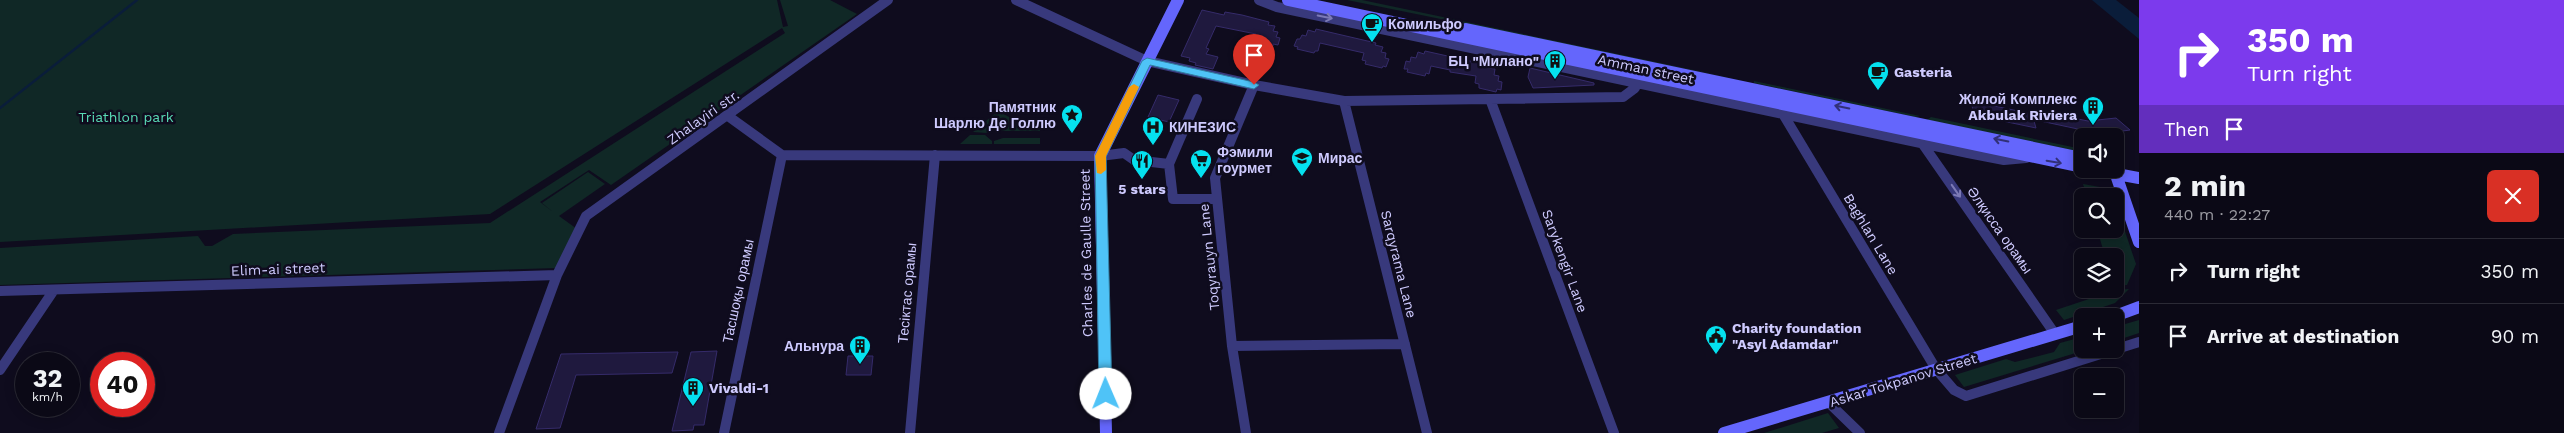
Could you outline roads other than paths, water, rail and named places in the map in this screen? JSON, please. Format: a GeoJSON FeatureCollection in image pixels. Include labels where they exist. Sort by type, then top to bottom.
{"type":"FeatureCollection","features":[{"type":"Feature","properties":{"kind":"main road","name":"Charles de Gaulle Street"},"geometry":{"type":"LineString","coordinates":[[1106,433],[1100,156],[1178,0]]}},
{"type":"Feature","properties":{"kind":"main road","name":"Amman street"},"geometry":{"type":"LineString","coordinates":[[1288,0],[2028,158],[2074,166]]}},
{"type":"Feature","properties":{"kind":"main road","name":"Amman street"},"geometry":{"type":"LineString","coordinates":[[1327,0],[2074,156]]}},
{"type":"Feature","properties":{"kind":"main road"},"geometry":{"type":"LineString","coordinates":[[2124,169],[2139,170]]}},
{"type":"Feature","properties":{"kind":"main road"},"geometry":{"type":"LineString","coordinates":[[2124,172],[2139,178]]}},
{"type":"Feature","properties":{"kind":"main road"},"geometry":{"type":"LineString","coordinates":[[2118,178],[2139,242]]}},
{"type":"Feature","properties":{"kind":"main road"},"geometry":{"type":"LineString","coordinates":[[2124,312],[2139,306]]}},
{"type":"Feature","properties":{"kind":"main road","name":"Askar Tokpanov Street"},"geometry":{"type":"LineString","coordinates":[[1731,432],[1829,403],[1936,368],[2074,328]]}},
{"type":"Feature","properties":{"kind":"street","name":"Zhalayiri str."},"geometry":{"type":"LineString","coordinates":[[499,433],[557,274],[586,216],[888,0]]}},
{"type":"Feature","properties":{"kind":"street"},"geometry":{"type":"LineString","coordinates":[[1016,0],[1147,61],[1254,85],[1344,101],[1623,97],[1636,88],[1635,82]]}},
{"type":"Feature","properties":{"kind":"street","name":"Amman street"},"geometry":{"type":"LineString","coordinates":[[1259,0],[1278,7],[2004,160],[2028,158]]}},
{"type":"Feature","properties":{"kind":"street","name":"Toqyrauyn Lane"},"geometry":{"type":"LineString","coordinates":[[1246,433],[1232,346],[1215,178],[1254,85]]}},
{"type":"Feature","properties":{"kind":"street"},"geometry":{"type":"LineString","coordinates":[[1197,99],[1169,164],[1173,199],[1217,199]]}},
{"type":"Feature","properties":{"kind":"street","name":"Sarykengir Lane"},"geometry":{"type":"LineString","coordinates":[[1490,99],[1614,433]]}},
{"type":"Feature","properties":{"kind":"street","name":"Sarqyrama Lane"},"geometry":{"type":"LineString","coordinates":[[1344,101],[1427,433]]}},
{"type":"Feature","properties":{"kind":"street","name":"Baghlan Lane"},"geometry":{"type":"LineString","coordinates":[[1783,114],[1936,368],[1954,390],[1966,396],[2139,342]]}},
{"type":"Feature","properties":{"kind":"street"},"geometry":{"type":"LineString","coordinates":[[728,116],[782,155],[1100,156],[1124,153],[1134,160],[1169,164]]}},
{"type":"Feature","properties":{"kind":"street","name":"Әлқисса орамы"},"geometry":{"type":"LineString","coordinates":[[1922,143],[2055,334]]}},
{"type":"Feature","properties":{"kind":"street","name":"Тасшоқы орамы"},"geometry":{"type":"LineString","coordinates":[[724,433],[782,155]]}},
{"type":"Feature","properties":{"kind":"street","name":"Тесіктас орамы"},"geometry":{"type":"LineString","coordinates":[[910,433],[935,155]]}},
{"type":"Feature","properties":{"kind":"street","name":"Elim-ai street"},"geometry":{"type":"LineString","coordinates":[[0,291],[557,274]]}},
{"type":"Feature","properties":{"kind":"street"},"geometry":{"type":"LineString","coordinates":[[0,370],[54,290]]}},
{"type":"Feature","properties":{"kind":"street"},"geometry":{"type":"LineString","coordinates":[[1232,346],[1405,344]]}},
{"type":"Feature","properties":{"kind":"street"},"geometry":{"type":"LineString","coordinates":[[1829,403],[1860,433]]}},
{"type":"Feature","properties":{"kind":"water"},"geometry":{"type":"Polygon","coordinates":[[[2092,0],[2116,0],[2139,18],[2139,39],[2092,0]]]}},
{"type":"Feature","properties":{"kind":"waterway"},"geometry":{"type":"LineString","coordinates":[[0,108],[137,0]]}},
{"type":"Feature","properties":{"kind":"place","name":"Комильфо"},"geometry":{"type":"Point","coordinates":[1372,43]}},
{"type":"Feature","properties":{"kind":"place","name":"БЦ \"Милано\""},"geometry":{"type":"Point","coordinates":[1555,80]}},
{"type":"Feature","properties":{"kind":"place","name":"Gasteria"},"geometry":{"type":"Point","coordinates":[1878,91]}},
{"type":"Feature","properties":{"kind":"place","name":"Жилой Комплекс Akbulak Riviera"},"geometry":{"type":"Point","coordinates":[2093,126]}},
{"type":"Feature","properties":{"kind":"place","name":"Памятник Шарлю Де Голлю"},"geometry":{"type":"Point","coordinates":[1072,134]}},
{"type":"Feature","properties":{"kind":"place","name":"КИНЕЗИС"},"geometry":{"type":"Point","coordinates":[1153,146]}},
{"type":"Feature","properties":{"kind":"place","name":"Мирас"},"geometry":{"type":"Point","coordinates":[1302,177]}},
{"type":"Feature","properties":{"kind":"place","name":"Фэмили гоурмет"},"geometry":{"type":"Point","coordinates":[1201,179]}},
{"type":"Feature","properties":{"kind":"place","name":"5 stars"},"geometry":{"type":"Point","coordinates":[1142,180]}},
{"type":"Feature","properties":{"kind":"place","name":"Charity foundation \"Asyl Adamdar\""},"geometry":{"type":"Point","coordinates":[1716,355]}},
{"type":"Feature","properties":{"kind":"place","name":"Альнура"},"geometry":{"type":"Point","coordinates":[860,365]}},
{"type":"Feature","properties":{"kind":"place","name":"Vivaldi-1"},"geometry":{"type":"Point","coordinates":[693,407]}},
{"type":"Feature","properties":{"kind":"park label","name":"Triathlon park"},"geometry":{"type":"Point","coordinates":[126,117]}}]}
